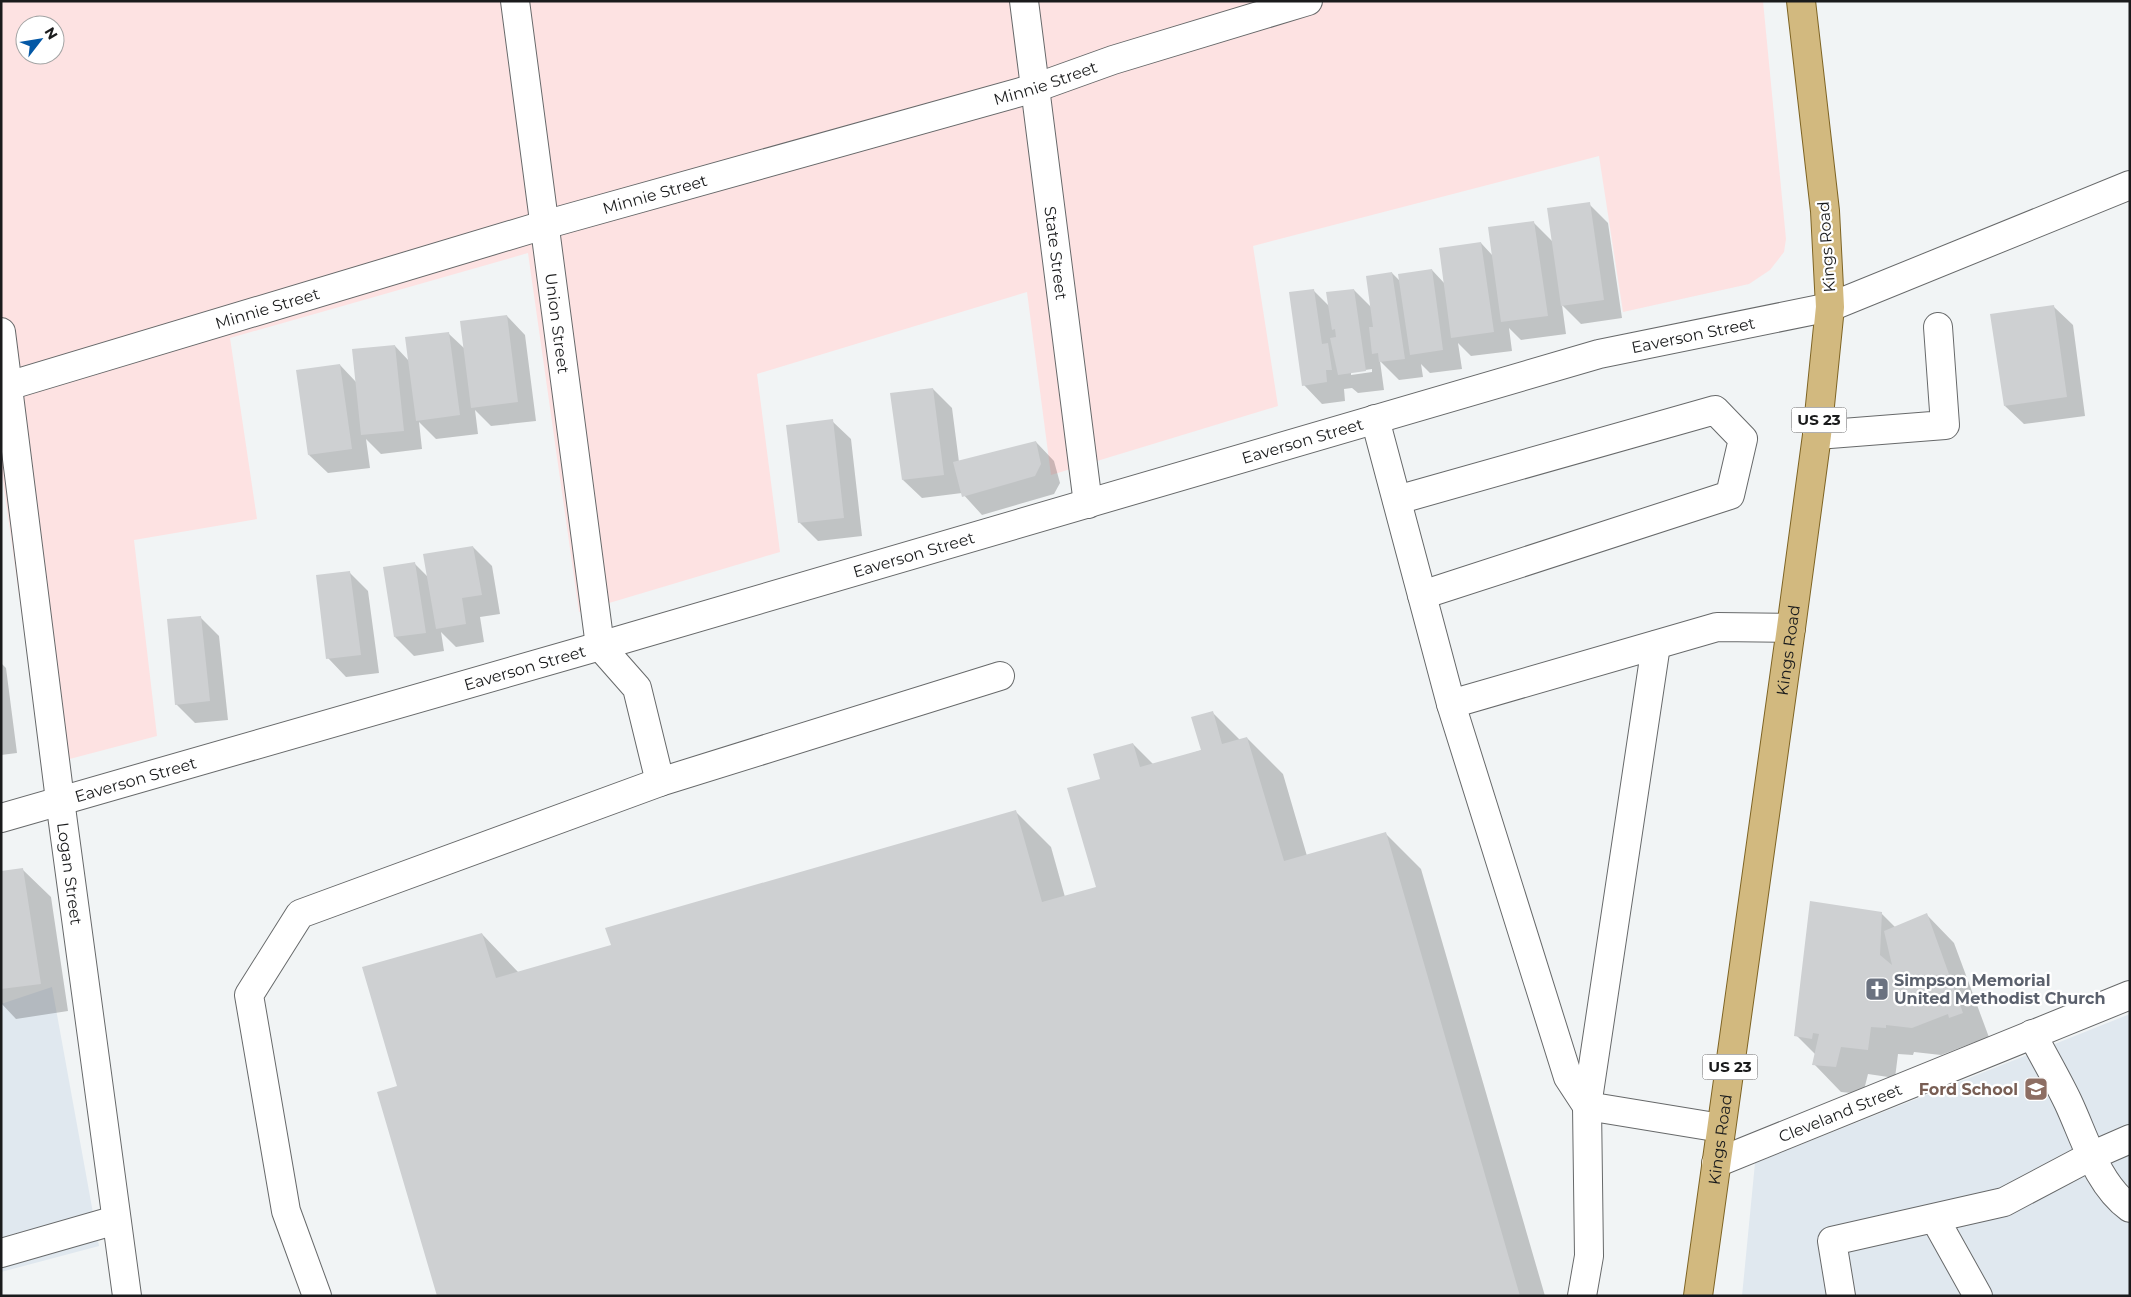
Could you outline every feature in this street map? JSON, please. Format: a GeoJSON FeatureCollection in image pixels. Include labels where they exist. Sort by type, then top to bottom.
{"type":"FeatureCollection","features":[{"type":"Feature","properties":{"kind":"main road","name":"Kings Road"},"geometry":{"type":"LineString","coordinates":[[1698,1296],[1817,435],[1830,307],[1825,211],[1801,1]]}},
{"type":"Feature","properties":{"kind":"street","name":"Union Street"},"geometry":{"type":"LineString","coordinates":[[515,1],[600,646]]}},
{"type":"Feature","properties":{"kind":"street","name":"State Street"},"geometry":{"type":"LineString","coordinates":[[1024,1],[1088,504]]}},
{"type":"Feature","properties":{"kind":"street","name":"Minnie Street"},"geometry":{"type":"LineString","coordinates":[[5,387],[544,225],[1035,88],[1122,57],[1308,1]]}},
{"type":"Feature","properties":{"kind":"street","name":"Eaverson Street"},"geometry":{"type":"LineString","coordinates":[[1,818],[600,646],[1599,354],[1830,307],[2130,185]]}},
{"type":"Feature","properties":{"kind":"street"},"geometry":{"type":"LineString","coordinates":[[1817,435],[1945,424],[1938,327]]}},
{"type":"Feature","properties":{"kind":"street","name":"Logan Street"},"geometry":{"type":"LineString","coordinates":[[1,332],[5,387],[127,1296]]}},
{"type":"Feature","properties":{"kind":"street"},"geometry":{"type":"LineString","coordinates":[[1397,500],[1715,410],[1743,439],[1730,495],[1422,595]]}},
{"type":"Feature","properties":{"kind":"street"},"geometry":{"type":"LineString","coordinates":[[1375,418],[1451,704],[1568,1077],[1587,1106],[1721,1128]]}},
{"type":"Feature","properties":{"kind":"street"},"geometry":{"type":"LineString","coordinates":[[1451,704],[1717,627],[1791,628]]}},
{"type":"Feature","properties":{"kind":"street"},"geometry":{"type":"LineString","coordinates":[[1582,1296],[1589,1256],[1587,1106],[1656,645]]}},
{"type":"Feature","properties":{"kind":"street"},"geometry":{"type":"LineString","coordinates":[[600,646],[637,688],[660,782]]}},
{"type":"Feature","properties":{"kind":"street"},"geometry":{"type":"LineString","coordinates":[[317,1296],[286,1211],[249,994],[300,914],[660,782],[1000,676]]}},
{"type":"Feature","properties":{"kind":"street","name":"Cleveland Street"},"geometry":{"type":"LineString","coordinates":[[1716,1163],[2130,994]]}},
{"type":"Feature","properties":{"kind":"street"},"geometry":{"type":"LineString","coordinates":[[2032,1034],[2069,1104],[2091,1156],[2118,1200],[2130,1208]]}},
{"type":"Feature","properties":{"kind":"street"},"geometry":{"type":"LineString","coordinates":[[1841,1296],[1832,1241],[2004,1202],[2091,1156],[2130,1138]]}},
{"type":"Feature","properties":{"kind":"street"},"geometry":{"type":"LineString","coordinates":[[1935,1219],[1978,1296]]}},
{"type":"Feature","properties":{"kind":"street"},"geometry":{"type":"LineString","coordinates":[[1,1253],[116,1220]]}},
{"type":"Feature","properties":{"kind":"shaded area"},"geometry":{"type":"Polygon","coordinates":[[[1,1],[1763,1],[1786,239],[1784,252],[1770,270],[1749,284],[1623,312],[1599,156],[1253,246],[1278,406],[1051,475],[1027,292],[757,374],[780,552],[579,612],[528,253],[230,338],[257,519],[134,540],[157,736],[43,766],[1,466],[1,1]]]}},
{"type":"Feature","properties":{"kind":"shaded area"},"geometry":{"type":"Polygon","coordinates":[[[52,987],[99,1246],[1,1272],[1,1004],[52,987]]]}},
{"type":"Feature","properties":{"kind":"shaded area","name":"Ford School"},"geometry":{"type":"Polygon","coordinates":[[[2130,1014],[2130,1296],[1742,1296],[1755,1163],[2130,1014]]]}},
{"type":"Feature","properties":{"kind":"building"},"geometry":{"type":"Polygon","coordinates":[[[1590,202],[1604,300],[1561,306],[1547,208],[1590,202]]]}},
{"type":"Feature","properties":{"kind":"building"},"geometry":{"type":"Polygon","coordinates":[[[1534,221],[1548,316],[1501,322],[1488,227],[1534,221]]]}},
{"type":"Feature","properties":{"kind":"building"},"geometry":{"type":"Polygon","coordinates":[[[1481,242],[1494,332],[1451,338],[1439,248],[1481,242]]]}},
{"type":"Feature","properties":{"kind":"building"},"geometry":{"type":"Polygon","coordinates":[[[1432,269],[1443,350],[1410,355],[1398,274],[1432,269]]]}},
{"type":"Feature","properties":{"kind":"building"},"geometry":{"type":"Polygon","coordinates":[[[1392,272],[1405,359],[1379,362],[1378,353],[1372,354],[1369,327],[1373,327],[1366,276],[1392,272]]]}},
{"type":"Feature","properties":{"kind":"building"},"geometry":{"type":"Polygon","coordinates":[[[1314,289],[1322,344],[1328,343],[1332,370],[1326,370],[1327,382],[1302,386],[1289,292],[1314,289]]]}},
{"type":"Feature","properties":{"kind":"building"},"geometry":{"type":"Polygon","coordinates":[[[1354,289],[1366,371],[1338,375],[1330,338],[1336,337],[1335,329],[1332,330],[1326,292],[1354,289]]]}},
{"type":"Feature","properties":{"kind":"building"},"geometry":{"type":"Polygon","coordinates":[[[2054,305],[2067,397],[2004,406],[1990,314],[2054,305]]]}},
{"type":"Feature","properties":{"kind":"building"},"geometry":{"type":"Polygon","coordinates":[[[507,315],[518,402],[471,408],[460,321],[507,315]]]}},
{"type":"Feature","properties":{"kind":"building"},"geometry":{"type":"Polygon","coordinates":[[[449,332],[460,415],[416,421],[405,337],[449,332]]]}},
{"type":"Feature","properties":{"kind":"building"},"geometry":{"type":"Polygon","coordinates":[[[395,345],[404,431],[361,435],[352,349],[395,345]]]}},
{"type":"Feature","properties":{"kind":"building"},"geometry":{"type":"Polygon","coordinates":[[[340,364],[352,449],[308,455],[296,370],[340,364]]]}},
{"type":"Feature","properties":{"kind":"building"},"geometry":{"type":"Polygon","coordinates":[[[933,388],[944,475],[902,480],[890,393],[933,388]]]}},
{"type":"Feature","properties":{"kind":"building"},"geometry":{"type":"Polygon","coordinates":[[[833,419],[844,518],[798,523],[786,425],[833,419]]]}},
{"type":"Feature","properties":{"kind":"building"},"geometry":{"type":"Polygon","coordinates":[[[1036,441],[1041,464],[1035,476],[962,497],[953,462],[1036,441]]]}},
{"type":"Feature","properties":{"kind":"building"},"geometry":{"type":"Polygon","coordinates":[[[473,546],[482,595],[462,598],[466,624],[436,629],[423,554],[473,546]]]}},
{"type":"Feature","properties":{"kind":"building"},"geometry":{"type":"Polygon","coordinates":[[[415,562],[426,633],[394,637],[383,567],[415,562]]]}},
{"type":"Feature","properties":{"kind":"building"},"geometry":{"type":"Polygon","coordinates":[[[350,571],[361,655],[326,659],[316,575],[350,571]]]}},
{"type":"Feature","properties":{"kind":"building"},"geometry":{"type":"Polygon","coordinates":[[[201,616],[210,701],[175,705],[167,619],[201,616]]]}},
{"type":"Feature","properties":{"kind":"building"},"geometry":{"type":"Polygon","coordinates":[[[1213,711],[1222,744],[1247,737],[1284,861],[1386,832],[1520,1296],[437,1296],[377,1092],[397,1086],[362,967],[482,933],[496,978],[611,945],[605,928],[1016,810],[1042,902],[1096,887],[1067,788],[1100,779],[1093,754],[1133,743],[1140,767],[1201,750],[1191,717],[1213,711]]]}},
{"type":"Feature","properties":{"kind":"building"},"geometry":{"type":"Polygon","coordinates":[[[23,868],[41,984],[1,989],[1,871],[23,868]]]}},
{"type":"Feature","properties":{"kind":"building","name":"Simpson Memorial United Methodist Church"},"geometry":{"type":"Polygon","coordinates":[[[1810,901],[1882,912],[1880,955],[1892,965],[1884,931],[1927,913],[1963,1013],[1949,1018],[1948,1014],[1912,1028],[1886,1025],[1886,1028],[1871,1027],[1868,1050],[1841,1047],[1836,1067],[1812,1065],[1819,1034],[1813,1033],[1812,1039],[1794,1036],[1810,901]]]}},
{"type":"Feature","properties":{"kind":"place","name":"Simpson Memorial United Methodist Church"},"geometry":{"type":"Point","coordinates":[1877,989]}},
{"type":"Feature","properties":{"kind":"place","name":"Ford School"},"geometry":{"type":"Point","coordinates":[2036,1089]}}]}
